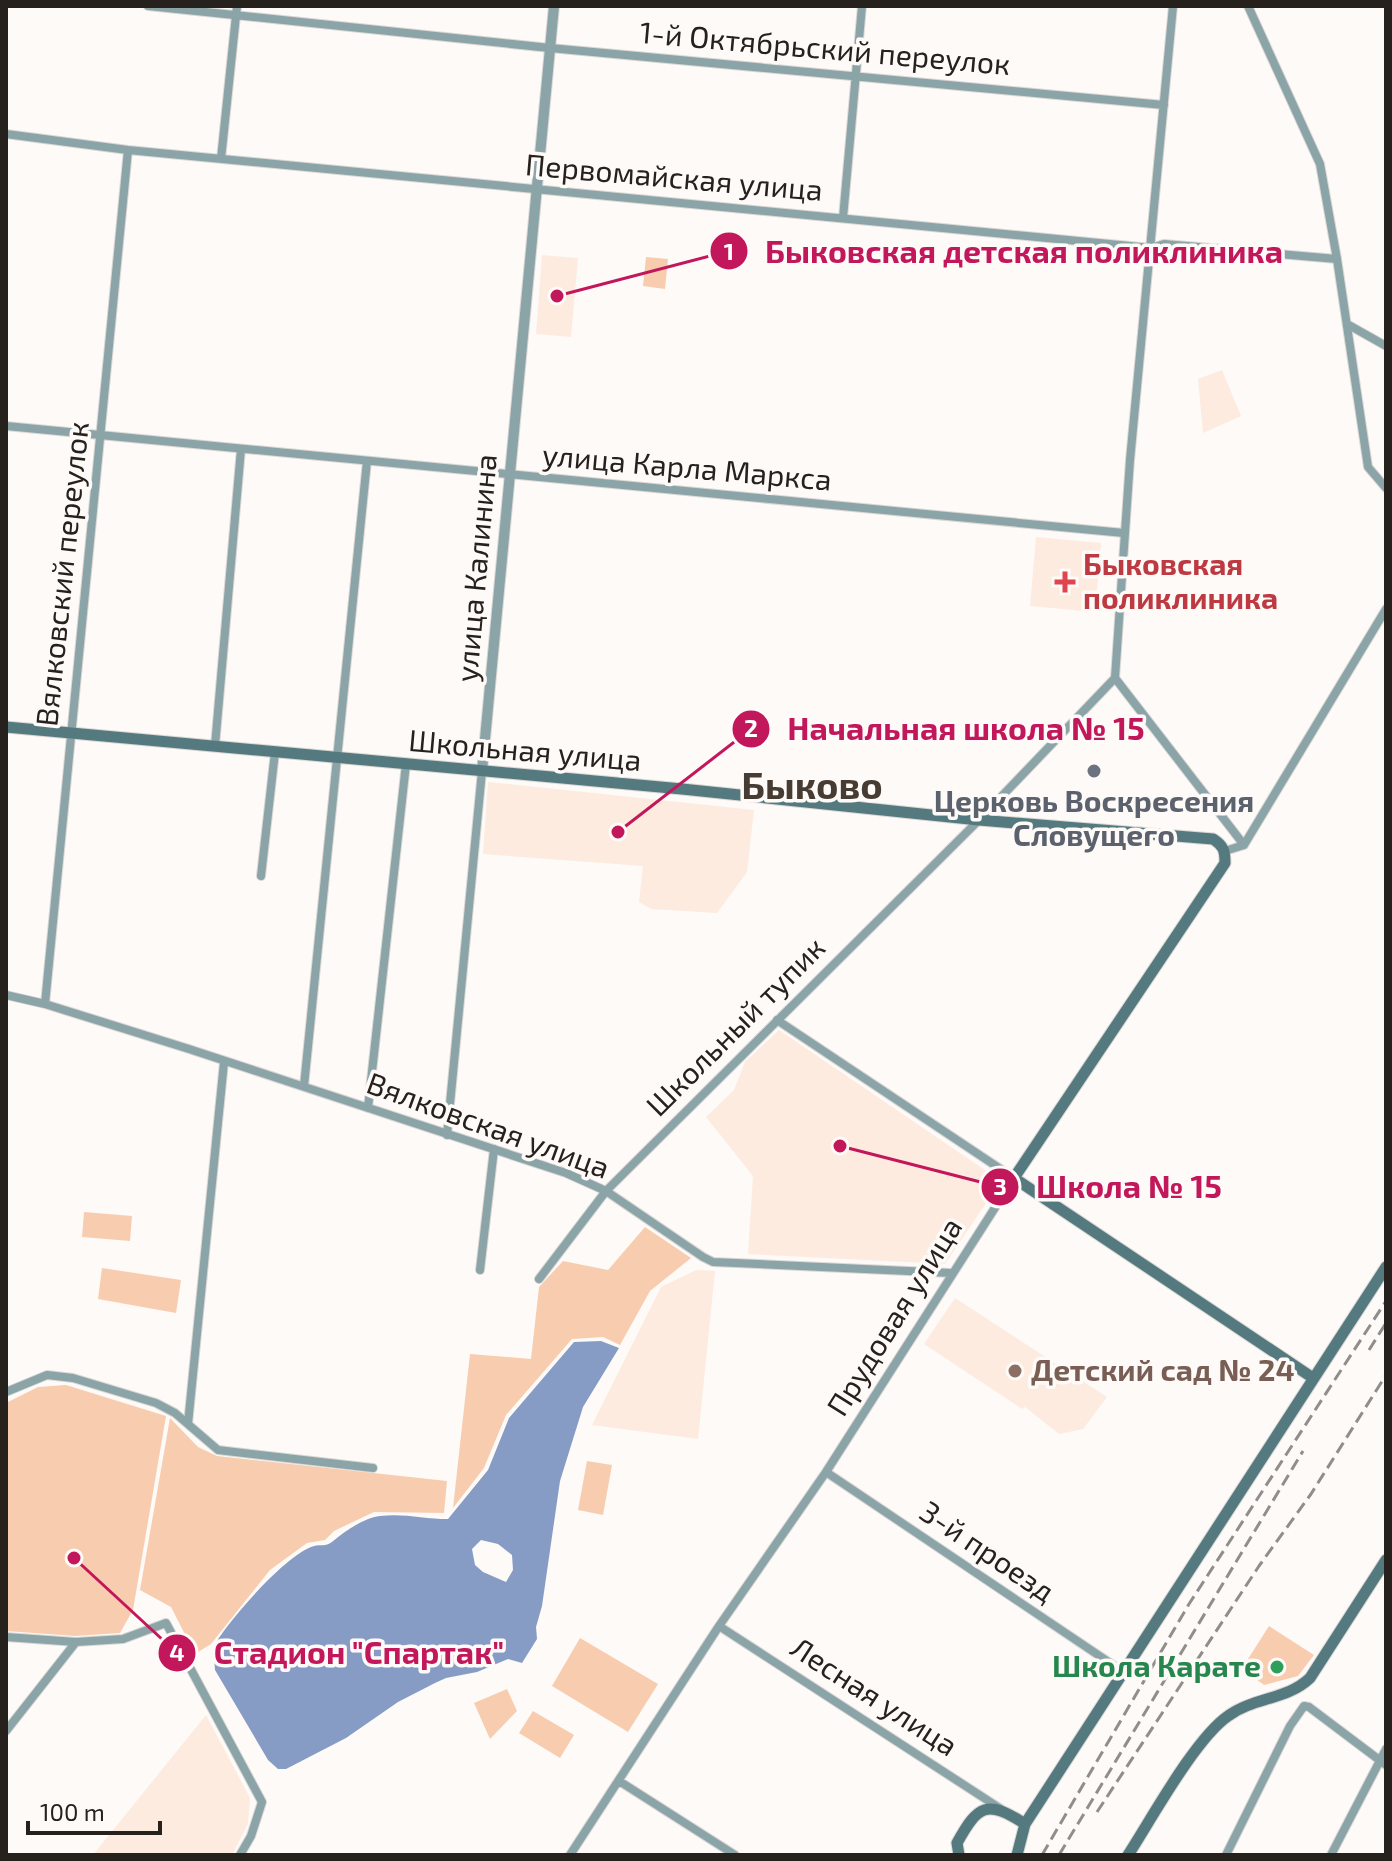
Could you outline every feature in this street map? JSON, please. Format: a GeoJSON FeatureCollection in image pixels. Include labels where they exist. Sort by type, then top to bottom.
{"type":"FeatureCollection","features":[{"type":"Feature","properties":{"kind":"main road","name":"Школьная улица"},"geometry":{"type":"LineString","coordinates":[[6,727],[979,820],[1213,839],[1225,851]]}},
{"type":"Feature","properties":{"kind":"main road","name":"Прудовая улица"},"geometry":{"type":"LineString","coordinates":[[1014,1178],[1225,863],[1225,851]]}},
{"type":"Feature","properties":{"kind":"main road"},"geometry":{"type":"LineString","coordinates":[[1014,1178],[1313,1378]]}},
{"type":"Feature","properties":{"kind":"main road"},"geometry":{"type":"LineString","coordinates":[[1017,1855],[1025,1824],[1386,1267]]}},
{"type":"Feature","properties":{"kind":"main road"},"geometry":{"type":"LineString","coordinates":[[1128,1855],[1215,1725],[1245,1704],[1293,1692],[1310,1678],[1386,1560]]}},
{"type":"Feature","properties":{"kind":"main road"},"geometry":{"type":"LineString","coordinates":[[959,1855],[957,1843],[969,1820],[986,1810],[1002,1809],[1025,1824]]}},
{"type":"Feature","properties":{"kind":"street","name":"1-й Октябрьский переулок"},"geometry":{"type":"LineString","coordinates":[[148,6],[236,11],[550,48],[1164,105]]}},
{"type":"Feature","properties":{"kind":"street","name":"улица Калинина"},"geometry":{"type":"LineString","coordinates":[[447,1135],[554,6]]}},
{"type":"Feature","properties":{"kind":"street"},"geometry":{"type":"LineString","coordinates":[[843,218],[862,6]]}},
{"type":"Feature","properties":{"kind":"street"},"geometry":{"type":"LineString","coordinates":[[1173,6],[1124,533],[1115,678],[1244,845]]}},
{"type":"Feature","properties":{"kind":"street"},"geometry":{"type":"LineString","coordinates":[[1248,6],[1320,164],[1368,467],[1386,488]]}},
{"type":"Feature","properties":{"kind":"street"},"geometry":{"type":"LineString","coordinates":[[221,159],[236,11]]}},
{"type":"Feature","properties":{"kind":"street","name":"Первомайская улица"},"geometry":{"type":"LineString","coordinates":[[6,134],[128,150],[1151,248],[1164,244],[1337,259]]}},
{"type":"Feature","properties":{"kind":"street","name":"Вялковский переулок"},"geometry":{"type":"LineString","coordinates":[[45,1004],[128,150]]}},
{"type":"Feature","properties":{"kind":"street"},"geometry":{"type":"LineString","coordinates":[[1347,324],[1386,346]]}},
{"type":"Feature","properties":{"kind":"street","name":"улица Карла Маркса"},"geometry":{"type":"LineString","coordinates":[[6,426],[1124,533]]}},
{"type":"Feature","properties":{"kind":"street"},"geometry":{"type":"LineString","coordinates":[[215,746],[241,449]]}},
{"type":"Feature","properties":{"kind":"street"},"geometry":{"type":"LineString","coordinates":[[304,1086],[367,461]]}},
{"type":"Feature","properties":{"kind":"street"},"geometry":{"type":"LineString","coordinates":[[1225,851],[1244,845],[1386,609]]}},
{"type":"Feature","properties":{"kind":"street","name":"Школьный тупик"},"geometry":{"type":"LineString","coordinates":[[539,1279],[606,1191],[979,820],[1115,678]]}},
{"type":"Feature","properties":{"kind":"street"},"geometry":{"type":"LineString","coordinates":[[261,876],[275,752]]}},
{"type":"Feature","properties":{"kind":"street"},"geometry":{"type":"LineString","coordinates":[[368,1108],[406,764]]}},
{"type":"Feature","properties":{"kind":"street","name":"Вялковская улица"},"geometry":{"type":"LineString","coordinates":[[6,995],[45,1004],[544,1165],[606,1191],[713,1262],[951,1273]]}},
{"type":"Feature","properties":{"kind":"street"},"geometry":{"type":"LineString","coordinates":[[777,1020],[1014,1178]]}},
{"type":"Feature","properties":{"kind":"street"},"geometry":{"type":"LineString","coordinates":[[188,1424],[224,1062]]}},
{"type":"Feature","properties":{"kind":"street"},"geometry":{"type":"LineString","coordinates":[[480,1270],[494,1149]]}},
{"type":"Feature","properties":{"kind":"street","name":"Прудовая улица"},"geometry":{"type":"LineString","coordinates":[[570,1855],[719,1626],[826,1472],[1014,1178]]}},
{"type":"Feature","properties":{"kind":"street"},"geometry":{"type":"LineString","coordinates":[[6,1392],[47,1375],[73,1378],[156,1403],[188,1424],[218,1450],[373,1468]]}},
{"type":"Feature","properties":{"kind":"street","name":"3-й проезд"},"geometry":{"type":"LineString","coordinates":[[826,1472],[1122,1671]]}},
{"type":"Feature","properties":{"kind":"street"},"geometry":{"type":"LineString","coordinates":[[6,1637],[76,1642],[123,1639],[166,1623],[262,1802],[251,1836],[240,1855]]}},
{"type":"Feature","properties":{"kind":"street","name":"Лесная улица"},"geometry":{"type":"LineString","coordinates":[[719,1626],[1002,1809]]}},
{"type":"Feature","properties":{"kind":"street"},"geometry":{"type":"LineString","coordinates":[[6,1731],[76,1642]]}},
{"type":"Feature","properties":{"kind":"street"},"geometry":{"type":"LineString","coordinates":[[1226,1855],[1290,1726],[1304,1706],[1383,1763]]}},
{"type":"Feature","properties":{"kind":"street"},"geometry":{"type":"LineString","coordinates":[[1331,1855],[1383,1763],[1386,1749]]}},
{"type":"Feature","properties":{"kind":"street"},"geometry":{"type":"LineString","coordinates":[[619,1781],[735,1855]]}},
{"type":"Feature","properties":{"kind":"shaded area"},"geometry":{"type":"Polygon","coordinates":[[[542,255],[578,258],[571,337],[536,334],[542,255]]]}},
{"type":"Feature","properties":{"kind":"shaded area"},"geometry":{"type":"Polygon","coordinates":[[[646,257],[668,259],[665,289],[643,286],[646,257]]]}},
{"type":"Feature","properties":{"kind":"shaded area"},"geometry":{"type":"Polygon","coordinates":[[[1222,370],[1241,416],[1203,433],[1198,379],[1222,370]]]}},
{"type":"Feature","properties":{"kind":"shaded area","name":"Быковская поликлиника"},"geometry":{"type":"Polygon","coordinates":[[[1036,537],[1101,543],[1095,612],[1030,606],[1036,537]]]}},
{"type":"Feature","properties":{"kind":"shaded area"},"geometry":{"type":"Polygon","coordinates":[[[488,782],[754,810],[747,872],[717,913],[651,909],[639,902],[643,866],[483,854],[488,782]]]}},
{"type":"Feature","properties":{"kind":"shaded area"},"geometry":{"type":"Polygon","coordinates":[[[779,1030],[1001,1181],[945,1264],[748,1254],[753,1176],[706,1117],[734,1090],[745,1062],[779,1030]]]}},
{"type":"Feature","properties":{"kind":"shaded area"},"geometry":{"type":"Polygon","coordinates":[[[84,1212],[132,1216],[130,1241],[82,1237],[84,1212]]]}},
{"type":"Feature","properties":{"kind":"shaded area"},"geometry":{"type":"Polygon","coordinates":[[[645,1227],[691,1258],[650,1291],[620,1345],[603,1337],[572,1339],[506,1415],[484,1468],[453,1508],[470,1354],[531,1359],[539,1287],[563,1261],[608,1270],[645,1227]]]}},
{"type":"Feature","properties":{"kind":"shaded area"},"geometry":{"type":"Polygon","coordinates":[[[102,1268],[181,1280],[176,1313],[98,1299],[102,1268]]]}},
{"type":"Feature","properties":{"kind":"shaded area"},"geometry":{"type":"Polygon","coordinates":[[[696,1270],[715,1271],[698,1439],[592,1425],[661,1287],[696,1270]]]}},
{"type":"Feature","properties":{"kind":"shaded area","name":"Детский сад № 24"},"geometry":{"type":"Polygon","coordinates":[[[955,1298],[1107,1397],[1083,1429],[1059,1434],[1025,1407],[1022,1409],[924,1344],[955,1298]]]}},
{"type":"Feature","properties":{"kind":"shaded area"},"geometry":{"type":"Polygon","coordinates":[[[66,1385],[166,1416],[133,1610],[120,1633],[75,1636],[6,1631],[6,1403],[38,1387],[66,1385]]]}},
{"type":"Feature","properties":{"kind":"shaded area"},"geometry":{"type":"Polygon","coordinates":[[[170,1418],[198,1447],[217,1456],[447,1481],[444,1513],[374,1512],[334,1531],[325,1540],[307,1543],[270,1570],[211,1644],[195,1654],[171,1607],[140,1590],[170,1418]]]}},
{"type":"Feature","properties":{"kind":"shaded area"},"geometry":{"type":"Polygon","coordinates":[[[587,1461],[612,1465],[603,1515],[578,1510],[587,1461]]]}},
{"type":"Feature","properties":{"kind":"shaded area"},"geometry":{"type":"Polygon","coordinates":[[[1269,1626],[1314,1655],[1298,1676],[1264,1685],[1248,1673],[1248,1659],[1269,1626]]]}},
{"type":"Feature","properties":{"kind":"shaded area"},"geometry":{"type":"Polygon","coordinates":[[[580,1638],[658,1684],[628,1732],[552,1686],[580,1638]]]}},
{"type":"Feature","properties":{"kind":"shaded area"},"geometry":{"type":"Polygon","coordinates":[[[507,1689],[517,1711],[490,1739],[474,1703],[507,1689]]]}},
{"type":"Feature","properties":{"kind":"shaded area"},"geometry":{"type":"Polygon","coordinates":[[[533,1711],[574,1735],[560,1758],[519,1733],[533,1711]]]}},
{"type":"Feature","properties":{"kind":"shaded area"},"geometry":{"type":"Polygon","coordinates":[[[206,1715],[250,1798],[248,1824],[232,1855],[93,1855],[206,1715]]]}},
{"type":"Feature","properties":{"kind":"water"},"geometry":{"type":"Polygon","coordinates":[[[601,1341],[619,1348],[583,1407],[560,1481],[542,1606],[536,1627],[537,1639],[522,1663],[508,1659],[477,1672],[446,1678],[398,1702],[346,1738],[286,1769],[278,1769],[268,1760],[215,1670],[218,1639],[263,1585],[303,1551],[330,1544],[354,1526],[374,1517],[397,1515],[448,1519],[488,1470],[509,1418],[574,1342],[601,1341]],[[481,1540],[472,1549],[475,1565],[506,1582],[513,1570],[512,1555],[498,1544],[481,1540]]]}},
{"type":"Feature","properties":{"kind":"railway"},"geometry":{"type":"LineString","coordinates":[[1042,1855],[1189,1604],[1386,1301]]}},
{"type":"Feature","properties":{"kind":"railway"},"geometry":{"type":"LineString","coordinates":[[1369,1350],[1386,1323]]}},
{"type":"Feature","properties":{"kind":"railway"},"geometry":{"type":"LineString","coordinates":[[1097,1812],[1259,1566],[1311,1494],[1386,1375]]}},
{"type":"Feature","properties":{"kind":"railway"},"geometry":{"type":"LineString","coordinates":[[1059,1855],[1303,1451]]}},
{"type":"Feature","properties":{"kind":"place","name":"Быковская детская поликлиника"},"geometry":{"type":"Point","coordinates":[557,296]}},
{"type":"Feature","properties":{"kind":"place","name":"Быковская поликлиника"},"geometry":{"type":"Point","coordinates":[1065,582]}},
{"type":"Feature","properties":{"kind":"place","name":"Церковь Воскресения Словущего"},"geometry":{"type":"Point","coordinates":[1094,771]}},
{"type":"Feature","properties":{"kind":"place","name":"Начальная школа № 15"},"geometry":{"type":"Point","coordinates":[618,832]}},
{"type":"Feature","properties":{"kind":"place","name":"Школа № 15"},"geometry":{"type":"Point","coordinates":[840,1146]}},
{"type":"Feature","properties":{"kind":"place","name":"Детский сад № 24"},"geometry":{"type":"Point","coordinates":[1015,1371]}},
{"type":"Feature","properties":{"kind":"place","name":"Стадион \"Спартак\""},"geometry":{"type":"Point","coordinates":[74,1558]}},
{"type":"Feature","properties":{"kind":"place","name":"Школа Карате"},"geometry":{"type":"Point","coordinates":[1277,1667]}},
{"type":"Feature","properties":{"kind":"district","name":"Быково"},"geometry":{"type":"Point","coordinates":[812,786]}}]}
